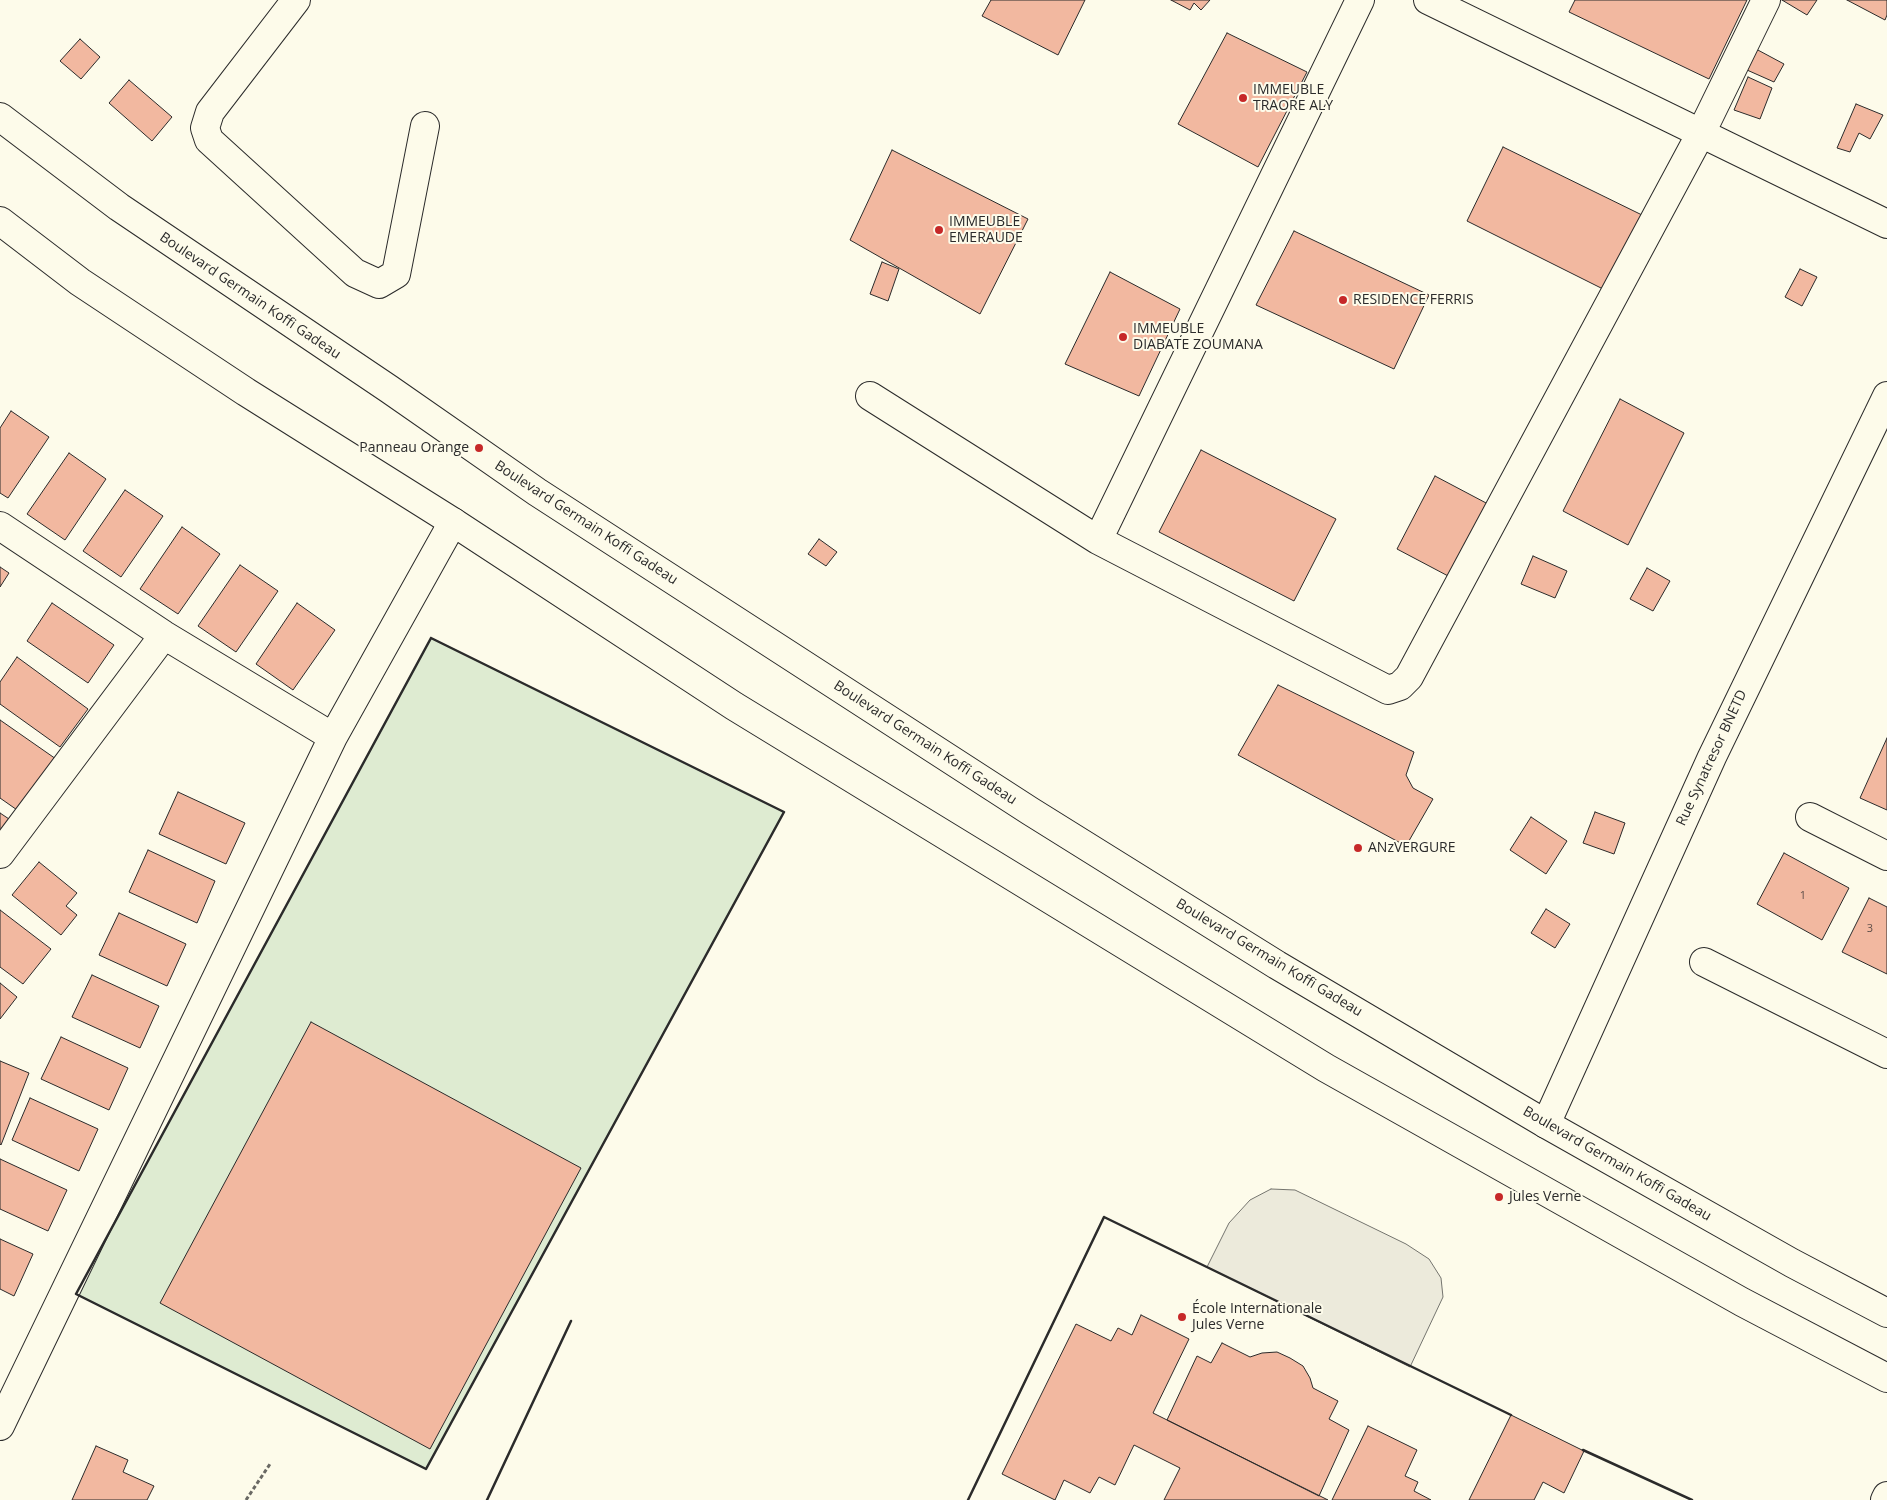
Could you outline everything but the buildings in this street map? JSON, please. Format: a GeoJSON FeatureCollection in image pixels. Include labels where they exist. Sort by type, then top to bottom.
{"type":"FeatureCollection","features":[{"type":"Feature","properties":{"kind":"street"},"geometry":{"type":"LineString","coordinates":[[296,0],[210,112],[205,128],[209,140],[355,273],[379,284],[396,274],[425,126]]}},
{"type":"Feature","properties":{"kind":"street"},"geometry":{"type":"LineString","coordinates":[[1098,540],[1360,0]]}},
{"type":"Feature","properties":{"kind":"street"},"geometry":{"type":"LineString","coordinates":[[1428,0],[1887,224]]}},
{"type":"Feature","properties":{"kind":"street"},"geometry":{"type":"LineString","coordinates":[[870,396],[1098,540],[1388,690],[1400,686],[1409,677],[1701,133],[1766,0]]}},
{"type":"Feature","properties":{"kind":"street","name":"Boulevard Germain Koffi Gadeau"},"geometry":{"type":"LineString","coordinates":[[0,117],[119,207],[389,389],[537,492],[1054,826],[1277,965],[1546,1124],[1792,1263],[1887,1313]]}},
{"type":"Feature","properties":{"kind":"street"},"geometry":{"type":"LineString","coordinates":[[0,221],[89,288],[246,392],[453,522],[734,706],[1326,1068],[1742,1302],[1887,1378]]}},
{"type":"Feature","properties":{"kind":"street","name":"Rue Synatresor BNETD"},"geometry":{"type":"LineString","coordinates":[[1546,1124],[1712,757],[1887,396]]}},
{"type":"Feature","properties":{"kind":"street"},"geometry":{"type":"LineString","coordinates":[[0,1426],[333,737],[453,522]]}},
{"type":"Feature","properties":{"kind":"street"},"geometry":{"type":"LineString","coordinates":[[0,526],[164,635],[333,737]]}},
{"type":"Feature","properties":{"kind":"street"},"geometry":{"type":"LineString","coordinates":[[0,854],[164,635]]}},
{"type":"Feature","properties":{"kind":"street"},"geometry":{"type":"LineString","coordinates":[[1810,817],[1887,856]]}},
{"type":"Feature","properties":{"kind":"street"},"geometry":{"type":"LineString","coordinates":[[1704,962],[1887,1054]]}},
{"type":"Feature","properties":{"kind":"street"},"geometry":{"type":"LineString","coordinates":[[1885,1500],[1887,1496]]}},
{"type":"Feature","properties":{"kind":"path"},"geometry":{"type":"LineString","coordinates":[[246,1500],[270,1464]]}},
{"type":"Feature","properties":{"kind":"green space"},"geometry":{"type":"Polygon","coordinates":[[[431,638],[784,812],[426,1469],[76,1294],[431,638]]]}},
{"type":"Feature","properties":{"kind":"shaded area"},"geometry":{"type":"Polygon","coordinates":[[[1271,1189],[1295,1190],[1406,1244],[1429,1259],[1441,1278],[1443,1297],[1410,1367],[1207,1267],[1229,1223],[1250,1200],[1271,1189]]]}},
{"type":"Feature","properties":{"kind":"wall"},"geometry":{"type":"LineString","coordinates":[[431,638],[784,812],[426,1469],[76,1294],[431,638]]}},
{"type":"Feature","properties":{"kind":"wall"},"geometry":{"type":"LineString","coordinates":[[968,1500],[1104,1217],[1511,1415]]}},
{"type":"Feature","properties":{"kind":"wall"},"geometry":{"type":"LineString","coordinates":[[487,1500],[571,1321]]}},
{"type":"Feature","properties":{"kind":"wall"},"geometry":{"type":"LineString","coordinates":[[1583,1450],[1692,1500]]}},
{"type":"Feature","properties":{"kind":"place","name":"IMMEUBLE TRAORE ALY"},"geometry":{"type":"Point","coordinates":[1243,98]}},
{"type":"Feature","properties":{"kind":"place","name":"IMMEUBLE EMERAUDE"},"geometry":{"type":"Point","coordinates":[939,230]}},
{"type":"Feature","properties":{"kind":"place","name":"RESIDENCE FERRIS"},"geometry":{"type":"Point","coordinates":[1343,300]}},
{"type":"Feature","properties":{"kind":"place","name":"IMMEUBLE DIABATE ZOUMANA"},"geometry":{"type":"Point","coordinates":[1123,337]}},
{"type":"Feature","properties":{"kind":"place","name":"Panneau Orange"},"geometry":{"type":"Point","coordinates":[479,448]}},
{"type":"Feature","properties":{"kind":"place","name":"ANzVERGURE"},"geometry":{"type":"Point","coordinates":[1358,848]}},
{"type":"Feature","properties":{"kind":"place","name":"Jules Verne"},"geometry":{"type":"Point","coordinates":[1499,1197]}},
{"type":"Feature","properties":{"kind":"place","name":"École Internationale Jules Verne"},"geometry":{"type":"Point","coordinates":[1182,1317]}}]}
